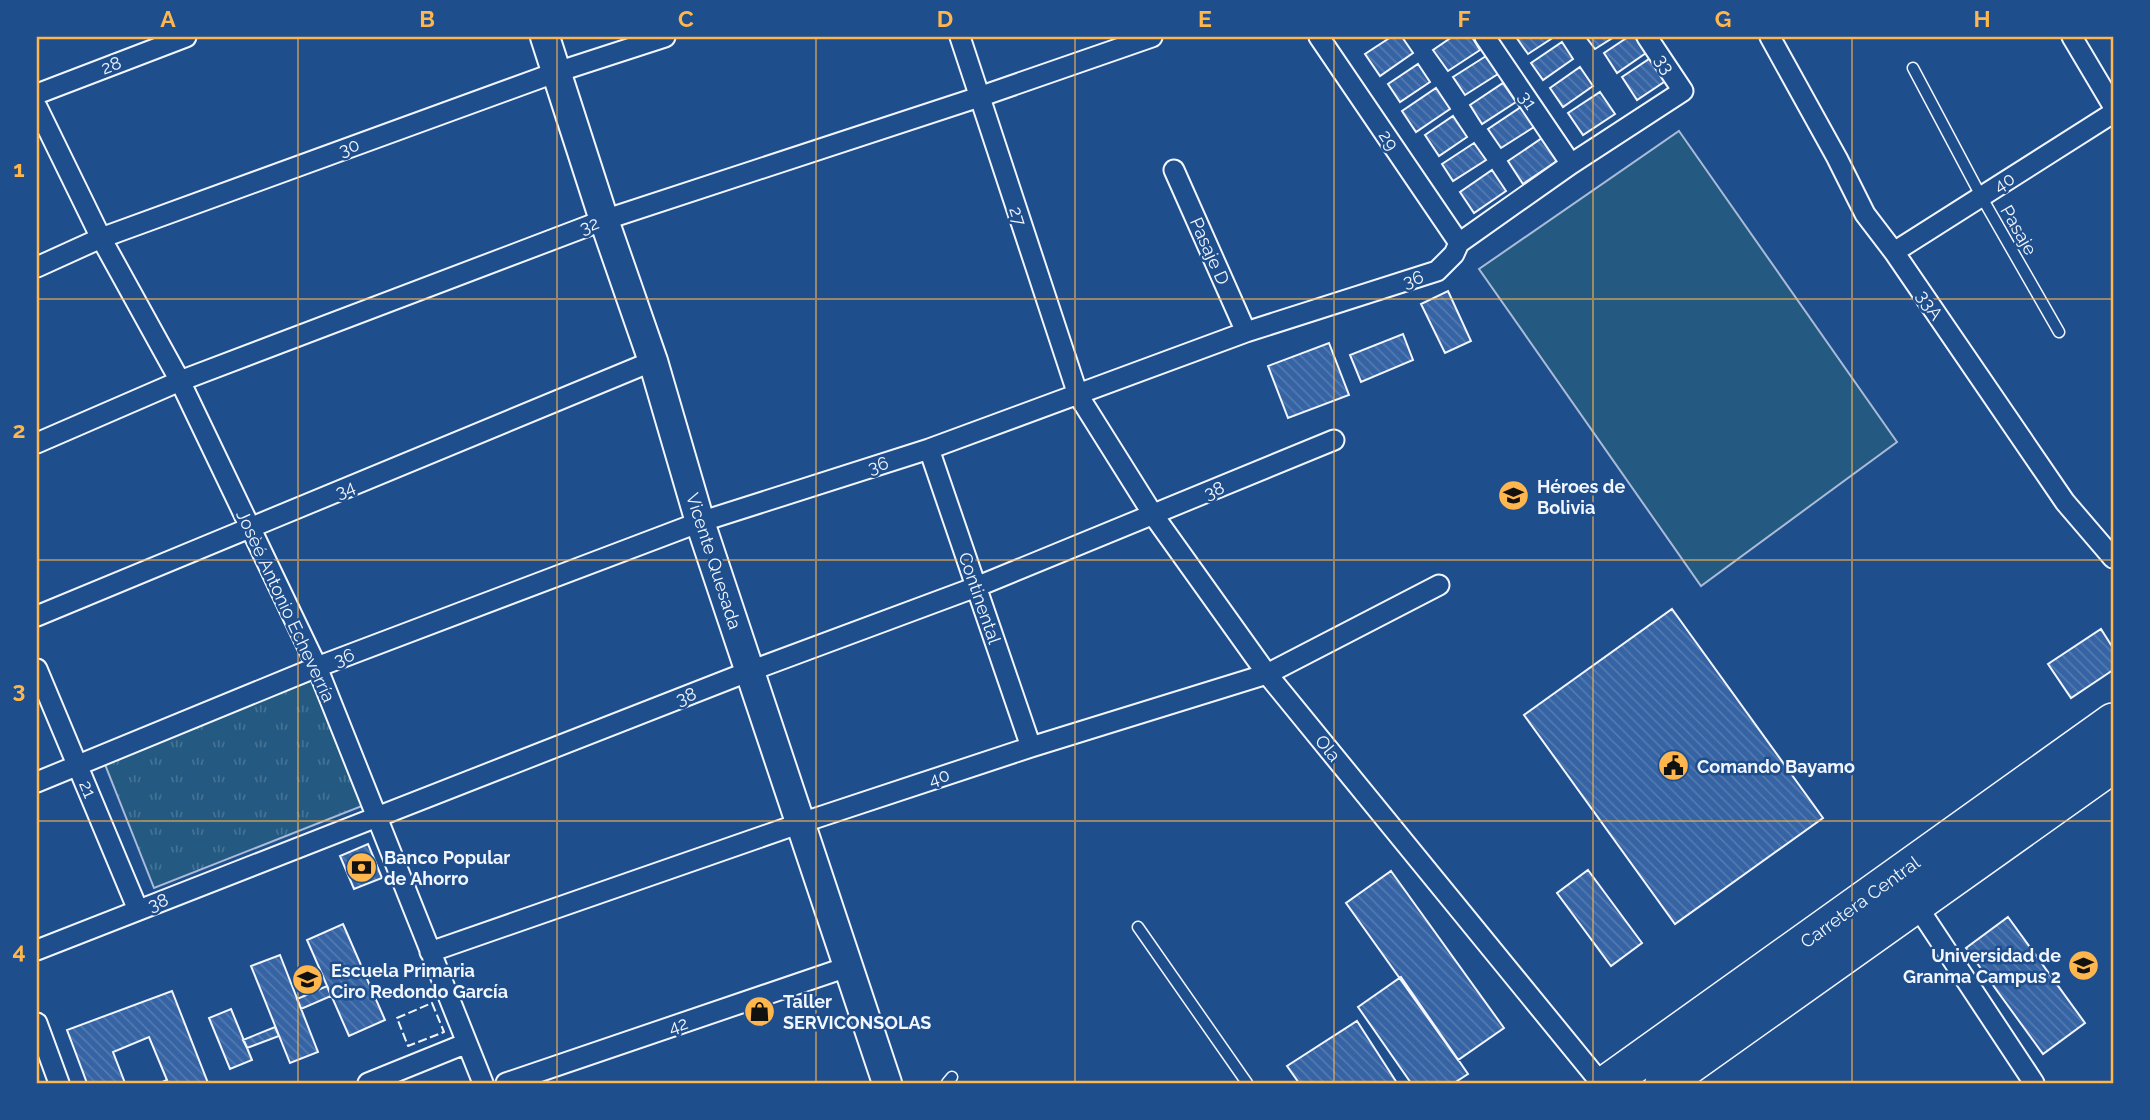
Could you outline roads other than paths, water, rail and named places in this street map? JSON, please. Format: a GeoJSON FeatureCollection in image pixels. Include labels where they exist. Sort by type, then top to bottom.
{"type":"FeatureCollection","features":[{"type":"Feature","properties":{"kind":"highway","name":"Carretera Central"},"geometry":{"type":"LineString","coordinates":[[1664,1083],[2113,722]]}},
{"type":"Feature","properties":{"kind":"highway","name":"Carretera Central"},"geometry":{"type":"LineString","coordinates":[[1608,1083],[1906,889],[2113,764]]}},
{"type":"Feature","properties":{"kind":"street","name":"28"},"geometry":{"type":"LineString","coordinates":[[37,94],[186,37]]}},
{"type":"Feature","properties":{"kind":"street","name":"Vicente Quesada"},"geometry":{"type":"LineString","coordinates":[[545,37],[653,361],[700,522],[887,1083]]}},
{"type":"Feature","properties":{"kind":"street","name":"30"},"geometry":{"type":"LineString","coordinates":[[37,267],[102,238],[557,72],[665,37]]}},
{"type":"Feature","properties":{"kind":"street","name":"27"},"geometry":{"type":"LineString","coordinates":[[960,37],[1078,395]]}},
{"type":"Feature","properties":{"kind":"street","name":"32"},"geometry":{"type":"LineString","coordinates":[[37,443],[180,381],[604,219],[979,97],[1152,37]]}},
{"type":"Feature","properties":{"kind":"street","name":"29"},"geometry":{"type":"LineString","coordinates":[[1319,37],[1459,243]]}},
{"type":"Feature","properties":{"kind":"street","name":"31"},"geometry":{"type":"LineString","coordinates":[[1485,37],[1571,163]]}},
{"type":"Feature","properties":{"kind":"street","name":"33"},"geometry":{"type":"LineString","coordinates":[[1647,37],[1683,92]]}},
{"type":"Feature","properties":{"kind":"street","name":"33A"},"geometry":{"type":"LineString","coordinates":[[1770,37],[1865,214],[2065,502],[2113,558]]}},
{"type":"Feature","properties":{"kind":"street"},"geometry":{"type":"LineString","coordinates":[[2072,37],[2113,106]]}},
{"type":"Feature","properties":{"kind":"street","name":"36"},"geometry":{"type":"LineString","coordinates":[[37,782],[317,667],[700,522],[929,449],[1247,332],[1437,271],[1454,254],[1459,243],[1571,163],[1683,92]]}},
{"type":"Feature","properties":{"kind":"street","name":"Josèé Antonio Echeverría"},"geometry":{"type":"LineString","coordinates":[[37,107],[102,238],[180,381],[317,667],[484,1083]]}},
{"type":"Feature","properties":{"kind":"street","name":"40"},"geometry":{"type":"LineString","coordinates":[[1894,253],[2113,113]]}},
{"type":"Feature","properties":{"kind":"street","name":"Pasaje D"},"geometry":{"type":"LineString","coordinates":[[1174,170],[1247,332]]}},
{"type":"Feature","properties":{"kind":"street","name":"34"},"geometry":{"type":"LineString","coordinates":[[37,616],[653,361]]}},
{"type":"Feature","properties":{"kind":"street","name":"Ola"},"geometry":{"type":"LineString","coordinates":[[1078,395],[1154,516],[1268,674],[1601,1083]]}},
{"type":"Feature","properties":{"kind":"street","name":"38"},"geometry":{"type":"LineString","coordinates":[[37,950],[750,671],[976,587],[1334,440]]}},
{"type":"Feature","properties":{"kind":"street","name":"Continental"},"geometry":{"type":"LineString","coordinates":[[929,449],[1031,747]]}},
{"type":"Feature","properties":{"kind":"street","name":"40"},"geometry":{"type":"LineString","coordinates":[[430,952],[801,823],[1031,747],[1268,674],[1439,585]]}},
{"type":"Feature","properties":{"kind":"street","name":"21"},"geometry":{"type":"LineString","coordinates":[[37,669],[138,910]]}},
{"type":"Feature","properties":{"kind":"street"},"geometry":{"type":"LineString","coordinates":[[1906,889],[2034,1083]]}},
{"type":"Feature","properties":{"kind":"street","name":"42"},"geometry":{"type":"LineString","coordinates":[[506,1083],[850,966]]}},
{"type":"Feature","properties":{"kind":"street"},"geometry":{"type":"LineString","coordinates":[[37,1023],[59,1083]]}},
{"type":"Feature","properties":{"kind":"street"},"geometry":{"type":"LineString","coordinates":[[368,1083],[467,1042]]}},
{"type":"Feature","properties":{"kind":"lane","name":"Pasaje"},"geometry":{"type":"LineString","coordinates":[[1913,68],[1981,197],[2059,331]]}},
{"type":"Feature","properties":{"kind":"lane"},"geometry":{"type":"LineString","coordinates":[[1138,927],[1247,1083]]}},
{"type":"Feature","properties":{"kind":"place","name":"Héroes de Bolivia"},"geometry":{"type":"Point","coordinates":[1514,496]}},
{"type":"Feature","properties":{"kind":"place","name":"Comando Bayamo"},"geometry":{"type":"Point","coordinates":[1674,766]}},
{"type":"Feature","properties":{"kind":"place","name":"Banco Popular de Ahorro"},"geometry":{"type":"Point","coordinates":[361,867]}},
{"type":"Feature","properties":{"kind":"place","name":"Universidad de Granma Campus 2"},"geometry":{"type":"Point","coordinates":[2084,965]}},
{"type":"Feature","properties":{"kind":"place","name":"Escuela Primaria Ciro Redondo García"},"geometry":{"type":"Point","coordinates":[308,980]}},
{"type":"Feature","properties":{"kind":"place","name":"Taller SERVICONSOLAS"},"geometry":{"type":"Point","coordinates":[760,1011]}}]}
